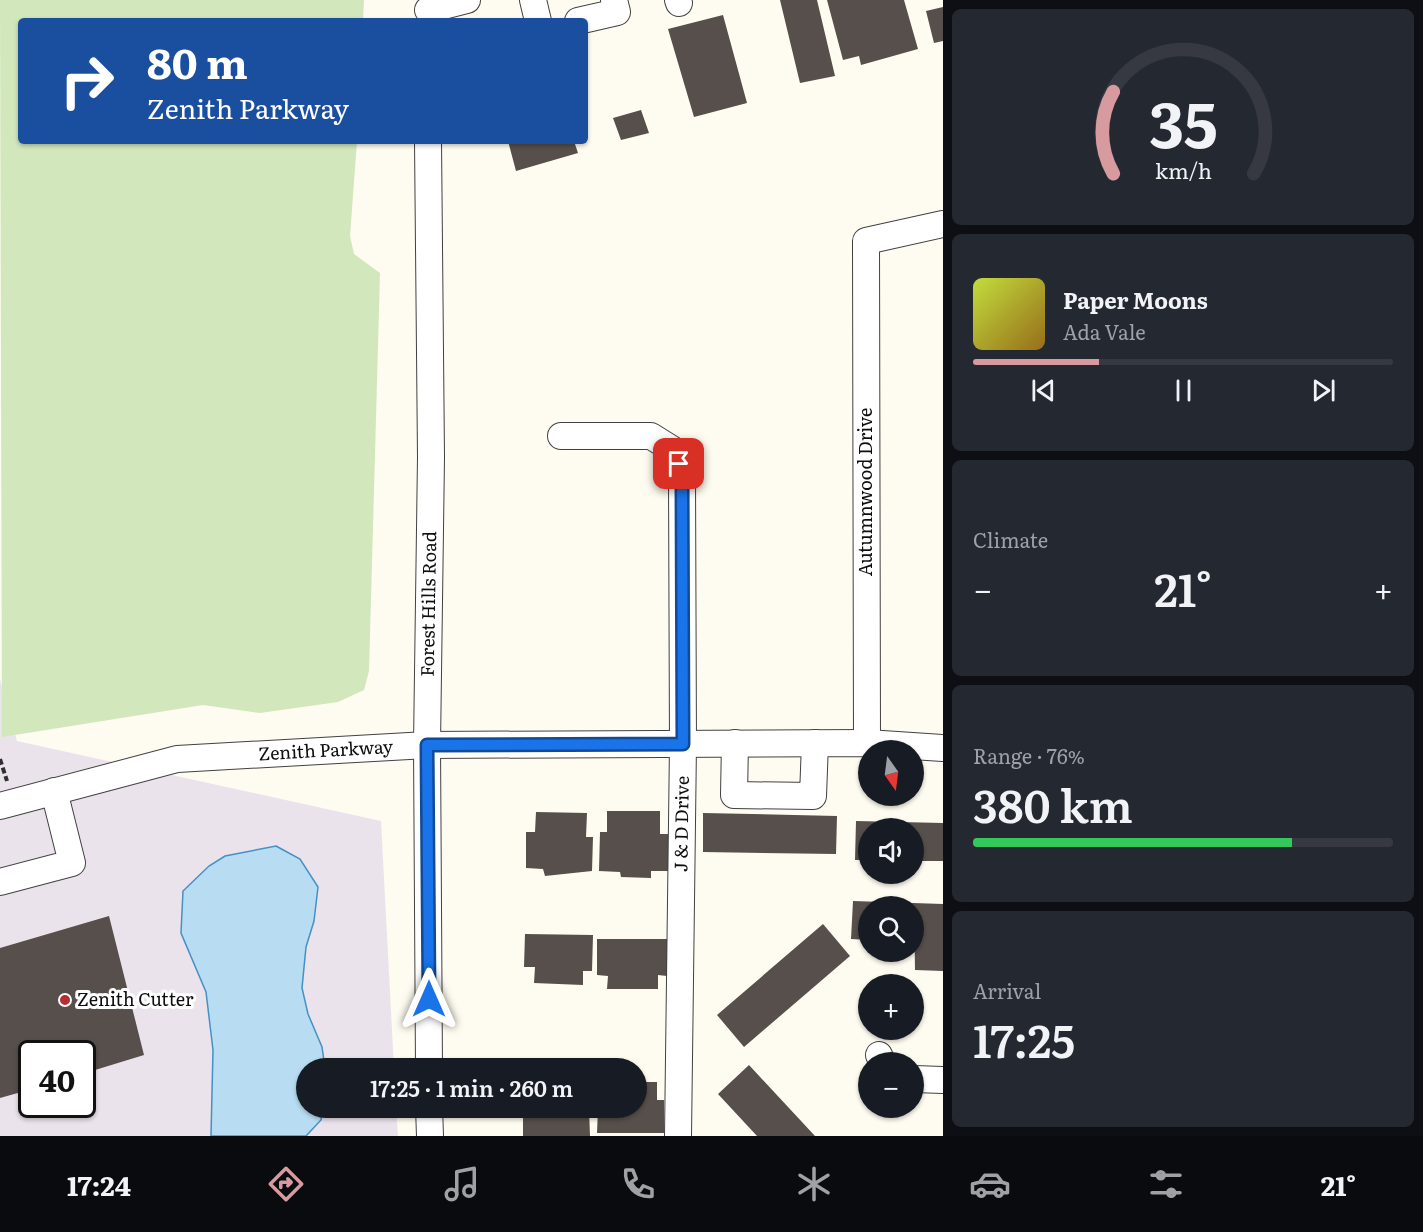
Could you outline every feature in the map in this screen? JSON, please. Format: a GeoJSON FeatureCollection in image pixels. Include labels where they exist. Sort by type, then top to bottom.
{"type":"FeatureCollection","features":[{"type":"Feature","properties":{"kind":"street"},"geometry":{"type":"LineString","coordinates":[[428,10],[467,0]]}},
{"type":"Feature","properties":{"kind":"street"},"geometry":{"type":"LineString","coordinates":[[533,0],[537,18]]}},
{"type":"Feature","properties":{"kind":"street"},"geometry":{"type":"LineString","coordinates":[[588,19],[617,12],[614,0]]}},
{"type":"Feature","properties":{"kind":"street","name":"Forest Hills Road"},"geometry":{"type":"LineString","coordinates":[[428,144],[431,457],[427,745],[429,1058]]}},
{"type":"Feature","properties":{"kind":"street","name":"Autumnwood Drive"},"geometry":{"type":"LineString","coordinates":[[867,740],[866,241],[943,224]]}},
{"type":"Feature","properties":{"kind":"street","name":"J & D Drive"},"geometry":{"type":"LineString","coordinates":[[561,436],[651,436],[675,451],[682,477],[683,744],[678,1136]]}},
{"type":"Feature","properties":{"kind":"street"},"geometry":{"type":"LineString","coordinates":[[735,743],[734,795],[813,796],[815,743]]}},
{"type":"Feature","properties":{"kind":"street","name":"Zenith Parkway"},"geometry":{"type":"LineString","coordinates":[[0,806],[177,759],[427,745],[858,743]]}},
{"type":"Feature","properties":{"kind":"street","name":"Zenith Parkway"},"geometry":{"type":"LineString","coordinates":[[924,747],[943,748]]}},
{"type":"Feature","properties":{"kind":"street"},"geometry":{"type":"LineString","coordinates":[[0,882],[72,863],[54,791]]}},
{"type":"Feature","properties":{"kind":"street"},"geometry":{"type":"LineString","coordinates":[[924,1079],[943,1080]]}},
{"type":"Feature","properties":{"kind":"street"},"geometry":{"type":"LineString","coordinates":[[429,1118],[430,1136]]}},
{"type":"Feature","properties":{"kind":"shaded area"},"geometry":{"type":"Polygon","coordinates":[[[0,679],[17,741],[381,821],[393,1058],[296,1058],[296,1118],[397,1118],[398,1136],[0,1136],[0,679]]]}},
{"type":"Feature","properties":{"kind":"green space"},"geometry":{"type":"Polygon","coordinates":[[[0,0],[364,0],[363,18],[18,18],[18,144],[357,144],[350,236],[354,254],[380,273],[369,671],[364,690],[338,702],[260,713],[203,705],[2,737],[0,0]]]}},
{"type":"Feature","properties":{"kind":"water"},"geometry":{"type":"Polygon","coordinates":[[[276,846],[300,859],[318,887],[314,921],[306,947],[302,988],[308,1014],[322,1047],[324,1058],[296,1058],[296,1118],[321,1118],[306,1136],[211,1136],[213,1050],[206,992],[181,933],[183,891],[209,866],[225,856],[276,846]]]}},
{"type":"Feature","properties":{"kind":"building"},"geometry":{"type":"Polygon","coordinates":[[[780,0],[817,0],[835,76],[800,83],[780,0]]]}},
{"type":"Feature","properties":{"kind":"building"},"geometry":{"type":"Polygon","coordinates":[[[827,0],[904,0],[918,49],[861,65],[859,56],[843,60],[827,0]]]}},
{"type":"Feature","properties":{"kind":"building"},"geometry":{"type":"Polygon","coordinates":[[[943,7],[943,41],[934,43],[926,11],[943,7]]]}},
{"type":"Feature","properties":{"kind":"building"},"geometry":{"type":"Polygon","coordinates":[[[723,15],[747,103],[694,117],[668,29],[723,15]]]}},
{"type":"Feature","properties":{"kind":"building"},"geometry":{"type":"Polygon","coordinates":[[[641,110],[649,133],[621,140],[613,118],[641,110]]]}},
{"type":"Feature","properties":{"kind":"building"},"geometry":{"type":"Polygon","coordinates":[[[509,144],[575,144],[578,153],[516,171],[509,144]]]}},
{"type":"Feature","properties":{"kind":"building"},"geometry":{"type":"Polygon","coordinates":[[[607,811],[660,811],[660,834],[670,834],[670,871],[651,871],[651,878],[621,877],[620,872],[599,871],[600,832],[607,832],[607,811]]]}},
{"type":"Feature","properties":{"kind":"building"},"geometry":{"type":"Polygon","coordinates":[[[536,812],[587,813],[586,837],[593,837],[592,871],[545,876],[543,869],[526,868],[526,832],[535,832],[536,812]]]}},
{"type":"Feature","properties":{"kind":"building"},"geometry":{"type":"Polygon","coordinates":[[[703,813],[837,816],[836,854],[703,852],[703,813]]]}},
{"type":"Feature","properties":{"kind":"building"},"geometry":{"type":"Polygon","coordinates":[[[856,821],[858,821],[858,860],[855,860],[856,821]]]}},
{"type":"Feature","properties":{"kind":"building"},"geometry":{"type":"Polygon","coordinates":[[[924,823],[943,823],[943,861],[924,861],[924,823]]]}},
{"type":"Feature","properties":{"kind":"building"},"geometry":{"type":"Polygon","coordinates":[[[853,901],[858,901],[858,939],[851,939],[853,901]]]}},
{"type":"Feature","properties":{"kind":"building"},"geometry":{"type":"Polygon","coordinates":[[[924,903],[943,904],[943,971],[915,970],[915,962],[924,962],[924,903]]]}},
{"type":"Feature","properties":{"kind":"building","name":"Zenith Cutter"},"geometry":{"type":"Polygon","coordinates":[[[109,916],[144,1055],[96,1070],[96,1040],[18,1040],[18,1093],[0,1098],[0,948],[109,916]]]}},
{"type":"Feature","properties":{"kind":"building"},"geometry":{"type":"Polygon","coordinates":[[[823,924],[850,956],[744,1047],[717,1015],[823,924]]]}},
{"type":"Feature","properties":{"kind":"building"},"geometry":{"type":"Polygon","coordinates":[[[525,934],[593,935],[592,971],[583,971],[583,985],[534,983],[535,967],[524,967],[525,934]]]}},
{"type":"Feature","properties":{"kind":"building"},"geometry":{"type":"Polygon","coordinates":[[[597,939],[667,939],[667,976],[658,975],[658,989],[607,989],[608,976],[597,975],[597,939]]]}},
{"type":"Feature","properties":{"kind":"building"},"geometry":{"type":"Polygon","coordinates":[[[749,1065],[815,1136],[757,1136],[718,1094],[749,1065]]]}},
{"type":"Feature","properties":{"kind":"building"},"geometry":{"type":"Polygon","coordinates":[[[647,1082],[657,1082],[657,1100],[664,1100],[664,1133],[597,1133],[598,1118],[647,1118],[647,1082]]]}},
{"type":"Feature","properties":{"kind":"building"},"geometry":{"type":"Polygon","coordinates":[[[523,1118],[589,1118],[590,1136],[523,1136],[523,1118]]]}},
{"type":"Feature","properties":{"kind":"place","name":"Zenith Cutter"},"geometry":{"type":"Point","coordinates":[65,1000]}},
{"type":"Feature","properties":{"kind":"route"},"geometry":{"type":"LineString","coordinates":[[429,999],[427,745],[683,744],[682,477],[679,464]]}}]}
